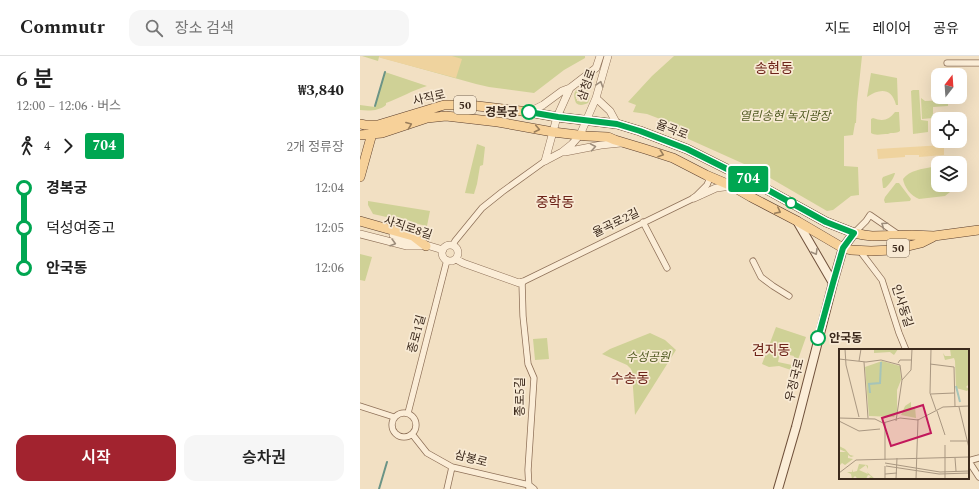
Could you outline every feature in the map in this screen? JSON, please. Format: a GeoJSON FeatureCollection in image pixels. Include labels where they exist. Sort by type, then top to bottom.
{"type":"FeatureCollection","features":[{"type":"Feature","properties":{"kind":"main road","name":"사직로"},"geometry":{"type":"LineString","coordinates":[[362,124],[374,125],[392,121],[444,105],[469,105],[529,112],[585,121]]}},
{"type":"Feature","properties":{"kind":"main road","name":"사직로"},"geometry":{"type":"LineString","coordinates":[[372,134],[390,131],[427,118],[455,116],[580,135]]}},
{"type":"Feature","properties":{"kind":"main road","name":"율곡로"},"geometry":{"type":"LineString","coordinates":[[585,121],[617,124],[687,149],[757,184],[826,222],[854,233],[872,236],[934,236],[979,230]]}},
{"type":"Feature","properties":{"kind":"main road"},"geometry":{"type":"LineString","coordinates":[[361,138],[362,124]]}},
{"type":"Feature","properties":{"kind":"main road"},"geometry":{"type":"LineString","coordinates":[[360,177],[374,125]]}},
{"type":"Feature","properties":{"kind":"main road","name":"50"},"geometry":{"type":"LineString","coordinates":[[361,138],[372,134]]}},
{"type":"Feature","properties":{"kind":"main road","name":"율곡로"},"geometry":{"type":"LineString","coordinates":[[580,135],[608,137],[673,158],[706,175],[732,186],[825,236],[843,248],[860,251],[892,250],[921,243],[934,236]]}},
{"type":"Feature","properties":{"kind":"main road"},"geometry":{"type":"LineString","coordinates":[[797,221],[833,283]]}},
{"type":"Feature","properties":{"kind":"main road"},"geometry":{"type":"LineString","coordinates":[[363,224],[414,236],[426,246]]}},
{"type":"Feature","properties":{"kind":"main road","name":"우정국로"},"geometry":{"type":"LineString","coordinates":[[778,489],[796,427],[843,248],[854,233]]}},
{"type":"Feature","properties":{"kind":"street","name":"삼청로"},"geometry":{"type":"LineString","coordinates":[[529,112],[562,90],[570,88],[596,68],[600,56]]}},
{"type":"Feature","properties":{"kind":"street","name":"삼청로"},"geometry":{"type":"LineString","coordinates":[[580,135],[596,98],[608,56]]}},
{"type":"Feature","properties":{"kind":"street"},"geometry":{"type":"LineString","coordinates":[[948,63],[979,63]]}},
{"type":"Feature","properties":{"kind":"street"},"geometry":{"type":"LineString","coordinates":[[545,161],[558,117],[570,88]]}},
{"type":"Feature","properties":{"kind":"street"},"geometry":{"type":"LineString","coordinates":[[596,98],[610,111],[617,124]]}},
{"type":"Feature","properties":{"kind":"street"},"geometry":{"type":"LineString","coordinates":[[453,245],[482,208],[545,161],[562,152],[580,135]]}},
{"type":"Feature","properties":{"kind":"street"},"geometry":{"type":"LineString","coordinates":[[562,152],[601,145],[624,143]]}},
{"type":"Feature","properties":{"kind":"street","name":"율곡로2길"},"geometry":{"type":"LineString","coordinates":[[522,282],[694,198],[707,185],[709,180],[706,175]]}},
{"type":"Feature","properties":{"kind":"street"},"geometry":{"type":"LineString","coordinates":[[694,198],[716,188],[732,186]]}},
{"type":"Feature","properties":{"kind":"street"},"geometry":{"type":"LineString","coordinates":[[854,233],[870,215],[899,236]]}},
{"type":"Feature","properties":{"kind":"street"},"geometry":{"type":"LineString","coordinates":[[643,222],[667,268]]}},
{"type":"Feature","properties":{"kind":"street","name":"사직로8길"},"geometry":{"type":"LineString","coordinates":[[360,234],[406,246],[426,246],[443,250]]}},
{"type":"Feature","properties":{"kind":"street"},"geometry":{"type":"LineString","coordinates":[[457,258],[457,248],[453,245],[448,245],[444,248],[442,255],[447,260],[452,261],[457,258],[519,279],[522,282]]}},
{"type":"Feature","properties":{"kind":"street","name":"인사동길"},"geometry":{"type":"LineString","coordinates":[[860,251],[882,280],[906,349]]}},
{"type":"Feature","properties":{"kind":"street","name":"종로1길"},"geometry":{"type":"LineString","coordinates":[[408,413],[447,260]]}},
{"type":"Feature","properties":{"kind":"street"},"geometry":{"type":"LineString","coordinates":[[753,261],[761,277],[772,286],[789,296]]}},
{"type":"Feature","properties":{"kind":"street","name":"종로5길"},"geometry":{"type":"LineString","coordinates":[[522,282],[523,316],[528,364],[534,378],[528,470],[529,487]]}},
{"type":"Feature","properties":{"kind":"street"},"geometry":{"type":"LineString","coordinates":[[360,406],[394,417]]}},
{"type":"Feature","properties":{"kind":"street"},"geometry":{"type":"LineString","coordinates":[[398,413],[408,413],[415,420],[416,427],[410,436],[404,437],[397,435],[392,428],[392,420],[398,413]]}},
{"type":"Feature","properties":{"kind":"street","name":"삼봉로"},"geometry":{"type":"LineString","coordinates":[[412,434],[427,453],[452,467],[534,489]]}},
{"type":"Feature","properties":{"kind":"street"},"geometry":{"type":"LineString","coordinates":[[969,461],[979,458]]}},
{"type":"Feature","properties":{"kind":"street"},"geometry":{"type":"LineString","coordinates":[[969,462],[979,477]]}},
{"type":"Feature","properties":{"kind":"street"},"geometry":{"type":"LineString","coordinates":[[447,489],[452,467]]}},
{"type":"Feature","properties":{"kind":"green space","name":"경복궁"},"geometry":{"type":"Polygon","coordinates":[[[362,56],[585,56],[585,58],[564,70],[534,93],[489,87],[379,57],[378,61],[362,56]]]}},
{"type":"Feature","properties":{"kind":"green space","name":"열린송현 녹지광장"},"geometry":{"type":"Polygon","coordinates":[[[674,56],[862,56],[856,123],[853,135],[844,136],[844,166],[858,167],[859,195],[851,196],[833,210],[827,211],[753,168],[675,133],[668,122],[647,114],[633,112],[636,105],[628,102],[652,76],[674,56]]]}},
{"type":"Feature","properties":{"kind":"green space"},"geometry":{"type":"Polygon","coordinates":[[[385,72],[427,86],[386,103],[386,105],[380,108],[360,110],[360,105],[375,107],[385,72]]]}},
{"type":"Feature","properties":{"kind":"green space"},"geometry":{"type":"Polygon","coordinates":[[[871,73],[897,78],[898,105],[896,105],[892,95],[885,91],[876,92],[867,97],[871,73]]]}},
{"type":"Feature","properties":{"kind":"green space"},"geometry":{"type":"Polygon","coordinates":[[[582,88],[589,92],[590,98],[588,103],[579,105],[576,103],[574,93],[582,88]],[[578,91],[578,93],[576,93],[577,101],[587,102],[588,92],[578,91]]]}},
{"type":"Feature","properties":{"kind":"green space"},"geometry":{"type":"Polygon","coordinates":[[[919,90],[921,120],[928,121],[928,132],[913,134],[911,91],[919,90]]]}},
{"type":"Feature","properties":{"kind":"green space"},"geometry":{"type":"Polygon","coordinates":[[[921,98],[925,101],[931,101],[931,104],[948,104],[948,106],[933,107],[931,118],[922,119],[921,98]]]}},
{"type":"Feature","properties":{"kind":"green space"},"geometry":{"type":"Polygon","coordinates":[[[895,112],[899,112],[900,131],[877,135],[871,133],[871,119],[886,120],[895,112]]]}},
{"type":"Feature","properties":{"kind":"green space"},"geometry":{"type":"Polygon","coordinates":[[[477,144],[485,147],[483,165],[480,166],[474,194],[465,193],[477,144]]]}},
{"type":"Feature","properties":{"kind":"green space"},"geometry":{"type":"Polygon","coordinates":[[[931,167],[931,192],[950,192],[945,196],[919,199],[913,196],[908,191],[903,179],[909,174],[920,169],[931,167]]]}},
{"type":"Feature","properties":{"kind":"green space"},"geometry":{"type":"Polygon","coordinates":[[[894,173],[894,177],[890,183],[883,188],[883,177],[894,173]]]}},
{"type":"Feature","properties":{"kind":"green space"},"geometry":{"type":"Polygon","coordinates":[[[896,183],[899,183],[911,199],[910,201],[885,203],[885,197],[896,183]]]}},
{"type":"Feature","properties":{"kind":"green space"},"geometry":{"type":"Polygon","coordinates":[[[368,201],[430,211],[427,226],[373,214],[368,205],[368,201]]]}},
{"type":"Feature","properties":{"kind":"green space"},"geometry":{"type":"Polygon","coordinates":[[[360,254],[372,257],[365,281],[360,280],[360,254]]]}},
{"type":"Feature","properties":{"kind":"green space"},"geometry":{"type":"Polygon","coordinates":[[[776,327],[806,337],[794,371],[779,366],[769,367],[762,364],[776,327]],[[780,353],[778,362],[792,365],[794,356],[780,353]]]}},
{"type":"Feature","properties":{"kind":"green space","name":"수성공원"},"geometry":{"type":"Polygon","coordinates":[[[650,333],[665,340],[676,350],[635,415],[631,369],[627,365],[602,354],[610,349],[650,333]]]}},
{"type":"Feature","properties":{"kind":"green space"},"geometry":{"type":"Polygon","coordinates":[[[547,338],[549,359],[535,360],[533,339],[547,338]]]}},
{"type":"Feature","properties":{"kind":"sand"},"geometry":{"type":"Polygon","coordinates":[[[379,56],[452,56],[462,59],[456,78],[381,58],[379,56]]]}},
{"type":"Feature","properties":{"kind":"sand"},"geometry":{"type":"Polygon","coordinates":[[[931,146],[931,148],[944,148],[944,155],[919,157],[919,155],[905,155],[905,157],[878,159],[877,149],[931,146]]]}},
{"type":"Feature","properties":{"kind":"waterway"},"geometry":{"type":"LineString","coordinates":[[375,106],[385,72]]}},
{"type":"Feature","properties":{"kind":"waterway"},"geometry":{"type":"LineString","coordinates":[[379,489],[387,462]]}},
{"type":"Feature","properties":{"kind":"bus line","name":"704"},"geometry":{"type":"LineString","coordinates":[[529,112],[617,124],[640,131],[687,149],[757,184],[826,222],[854,233],[843,248],[818,338]]}},
{"type":"Feature","properties":{"kind":"place","name":"경복궁"},"geometry":{"type":"Point","coordinates":[529,112]}},
{"type":"Feature","properties":{"kind":"place","name":"안국동"},"geometry":{"type":"Point","coordinates":[818,338]}},
{"type":"Feature","properties":{"kind":"district","name":"송현동"},"geometry":{"type":"Point","coordinates":[774,68]}},
{"type":"Feature","properties":{"kind":"district","name":"중학동"},"geometry":{"type":"Point","coordinates":[555,202]}},
{"type":"Feature","properties":{"kind":"district","name":"견지동"},"geometry":{"type":"Point","coordinates":[771,350]}},
{"type":"Feature","properties":{"kind":"district","name":"수송동"},"geometry":{"type":"Point","coordinates":[630,378]}}]}
